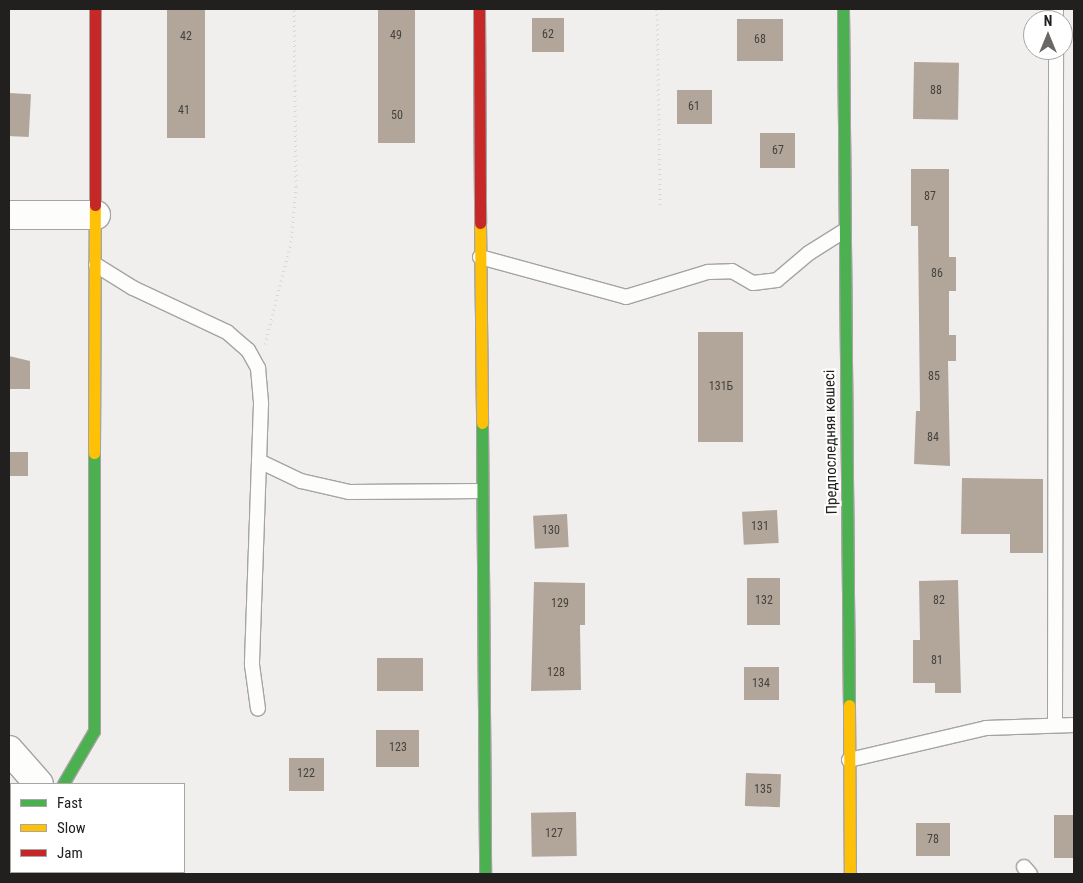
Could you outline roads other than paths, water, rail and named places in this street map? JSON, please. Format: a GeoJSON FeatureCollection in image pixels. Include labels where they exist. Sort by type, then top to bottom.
{"type":"FeatureCollection","features":[{"type":"Feature","properties":{"kind":"street"},"geometry":{"type":"LineString","coordinates":[[64,783],[94,731],[95,9]]}},
{"type":"Feature","properties":{"kind":"street"},"geometry":{"type":"LineString","coordinates":[[479,9],[485,874]]}},
{"type":"Feature","properties":{"kind":"street","name":"Предпоследняя көшесі"},"geometry":{"type":"LineString","coordinates":[[842,9],[850,874]]}},
{"type":"Feature","properties":{"kind":"street"},"geometry":{"type":"LineString","coordinates":[[9,215],[96,215]]}},
{"type":"Feature","properties":{"kind":"street"},"geometry":{"type":"LineString","coordinates":[[9,750],[37,783]]}},
{"type":"Feature","properties":{"kind":"lane"},"geometry":{"type":"LineString","coordinates":[[1055,724],[1056,60]]}},
{"type":"Feature","properties":{"kind":"lane"},"geometry":{"type":"LineString","coordinates":[[480,257],[626,296],[708,272],[732,271],[753,283],[777,280],[809,253],[844,231]]}},
{"type":"Feature","properties":{"kind":"lane"},"geometry":{"type":"LineString","coordinates":[[96,264],[133,288],[227,332],[248,350],[258,368],[260,461],[252,665],[258,709]]}},
{"type":"Feature","properties":{"kind":"lane"},"geometry":{"type":"LineString","coordinates":[[260,461],[301,481],[349,492],[481,491]]}},
{"type":"Feature","properties":{"kind":"lane"},"geometry":{"type":"LineString","coordinates":[[849,760],[954,733],[1055,724],[1074,725]]}}]}
